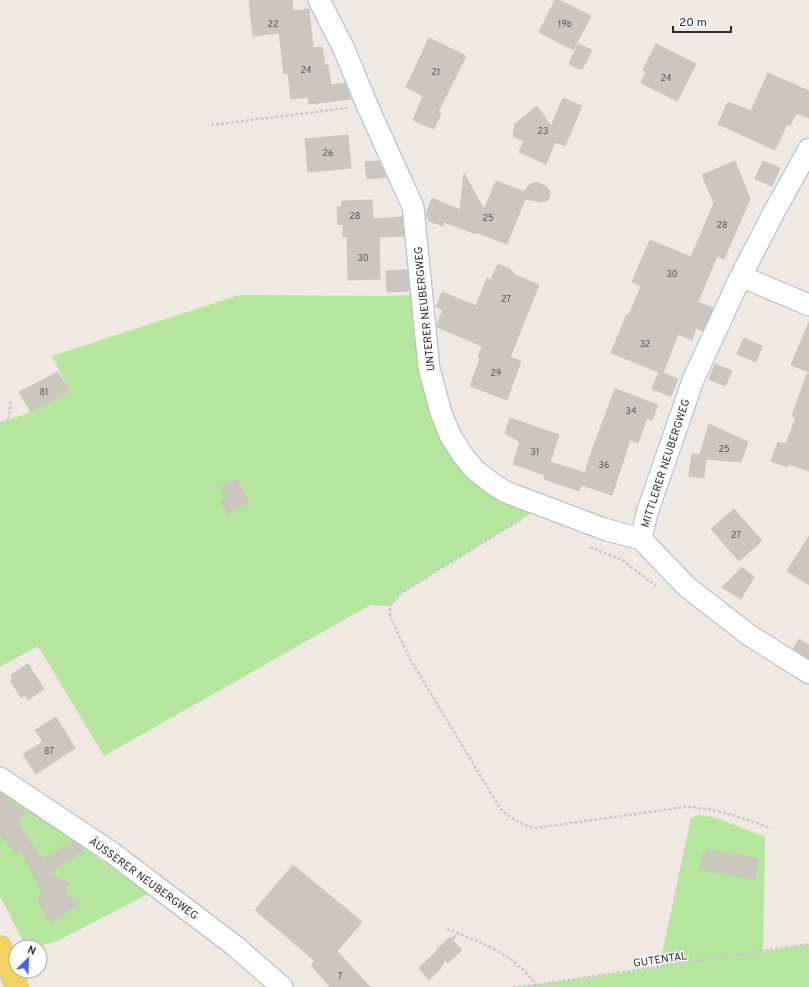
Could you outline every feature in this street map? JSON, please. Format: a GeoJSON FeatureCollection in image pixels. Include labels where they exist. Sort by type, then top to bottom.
{"type":"FeatureCollection","features":[{"type":"Feature","properties":{"kind":"main road"},"geometry":{"type":"LineString","coordinates":[[0,947],[17,987]]}},
{"type":"Feature","properties":{"kind":"street","name":"UNTERER NEUBERGWEG"},"geometry":{"type":"LineString","coordinates":[[319,0],[344,49],[367,105],[413,206],[429,368],[441,413],[448,431],[464,457],[475,470],[506,492],[604,529],[641,539]]}},
{"type":"Feature","properties":{"kind":"street","name":"MITTLERER NEUBERGWEG"},"geometry":{"type":"LineString","coordinates":[[809,148],[740,278],[693,380],[647,513],[641,539],[687,587],[749,635],[809,673]]}},
{"type":"Feature","properties":{"kind":"street"},"geometry":{"type":"LineString","coordinates":[[740,278],[752,281],[809,305]]}},
{"type":"Feature","properties":{"kind":"street","name":"ÄUSSERER NEUBERGWEG"},"geometry":{"type":"LineString","coordinates":[[0,778],[117,857],[235,946],[282,987]]}},
{"type":"Feature","properties":{"kind":"path"},"geometry":{"type":"LineString","coordinates":[[212,125],[367,105]]}},
{"type":"Feature","properties":{"kind":"path"},"geometry":{"type":"LineString","coordinates":[[0,423],[8,421],[11,401]]}},
{"type":"Feature","properties":{"kind":"path"},"geometry":{"type":"LineString","coordinates":[[535,503],[531,513],[401,593],[390,606],[390,616],[410,659],[500,808],[521,824],[536,828],[685,807],[699,807],[720,811],[771,828]]}},
{"type":"Feature","properties":{"kind":"path"},"geometry":{"type":"LineString","coordinates":[[584,545],[622,560],[661,590]]}},
{"type":"Feature","properties":{"kind":"path"},"geometry":{"type":"LineString","coordinates":[[447,929],[499,950],[529,975],[536,985]]}},
{"type":"Feature","properties":{"kind":"path","name":"GUTENTAL"},"geometry":{"type":"LineString","coordinates":[[513,987],[536,985],[809,944]]}},
{"type":"Feature","properties":{"kind":"green space"},"geometry":{"type":"Polygon","coordinates":[[[409,277],[420,277],[426,337],[464,457],[535,503],[531,513],[401,593],[390,606],[370,605],[104,756],[38,646],[0,667],[0,423],[31,412],[69,391],[52,356],[239,295],[410,295],[409,277]],[[236,479],[220,487],[226,497],[220,500],[228,514],[249,502],[236,479]]]}},
{"type":"Feature","properties":{"kind":"green space"},"geometry":{"type":"Polygon","coordinates":[[[0,787],[148,894],[59,940],[48,944],[48,939],[22,939],[0,896],[0,787]]]}},
{"type":"Feature","properties":{"kind":"green space"},"geometry":{"type":"Polygon","coordinates":[[[700,815],[716,818],[765,837],[763,952],[809,944],[809,987],[513,987],[661,967],[661,958],[691,818],[700,815]]]}},
{"type":"Feature","properties":{"kind":"building"},"geometry":{"type":"Polygon","coordinates":[[[249,0],[292,0],[293,11],[309,9],[313,48],[322,47],[325,66],[328,65],[331,85],[345,83],[351,99],[309,104],[308,97],[291,99],[288,73],[284,74],[279,33],[253,36],[249,0]]]}},
{"type":"Feature","properties":{"kind":"building"},"geometry":{"type":"Polygon","coordinates":[[[555,0],[559,0],[591,16],[573,50],[539,32],[555,0]]]}},
{"type":"Feature","properties":{"kind":"building"},"geometry":{"type":"Polygon","coordinates":[[[429,38],[466,56],[438,112],[441,113],[434,129],[413,120],[423,96],[406,87],[429,38]]]}},
{"type":"Feature","properties":{"kind":"building"},"geometry":{"type":"Polygon","coordinates":[[[578,44],[592,50],[582,70],[569,64],[578,44]]]}},
{"type":"Feature","properties":{"kind":"building"},"geometry":{"type":"Polygon","coordinates":[[[656,44],[696,64],[677,101],[641,83],[646,72],[643,70],[656,44]]]}},
{"type":"Feature","properties":{"kind":"building"},"geometry":{"type":"Polygon","coordinates":[[[768,73],[809,91],[809,118],[796,113],[790,126],[787,124],[775,150],[718,124],[728,102],[751,111],[768,73]]]}},
{"type":"Feature","properties":{"kind":"building"},"geometry":{"type":"Polygon","coordinates":[[[563,98],[582,106],[565,146],[555,142],[546,164],[519,152],[524,141],[513,136],[515,124],[537,106],[551,126],[563,98]]]}},
{"type":"Feature","properties":{"kind":"building"},"geometry":{"type":"Polygon","coordinates":[[[348,135],[351,168],[308,172],[305,139],[348,135]]]}},
{"type":"Feature","properties":{"kind":"building"},"geometry":{"type":"Polygon","coordinates":[[[379,161],[386,177],[367,179],[365,162],[379,161]]]}},
{"type":"Feature","properties":{"kind":"building"},"geometry":{"type":"Polygon","coordinates":[[[735,161],[750,199],[724,259],[717,256],[698,302],[713,308],[703,331],[696,328],[692,340],[678,334],[663,373],[678,379],[671,396],[652,389],[659,372],[611,353],[627,314],[629,315],[641,286],[632,282],[650,240],[691,257],[714,203],[702,175],[735,161]]]}},
{"type":"Feature","properties":{"kind":"building"},"geometry":{"type":"Polygon","coordinates":[[[763,161],[780,168],[772,186],[755,179],[763,161]]]}},
{"type":"Feature","properties":{"kind":"building"},"geometry":{"type":"Polygon","coordinates":[[[464,173],[484,210],[496,181],[524,192],[530,184],[537,182],[547,187],[550,192],[550,196],[547,201],[541,202],[525,199],[507,244],[444,222],[443,226],[429,221],[426,214],[432,198],[460,210],[464,173]]]}},
{"type":"Feature","properties":{"kind":"building"},"geometry":{"type":"Polygon","coordinates":[[[372,200],[373,219],[402,217],[404,236],[379,237],[380,279],[348,280],[347,236],[343,237],[343,224],[338,225],[337,207],[342,207],[342,201],[372,200]]]}},
{"type":"Feature","properties":{"kind":"building"},"geometry":{"type":"Polygon","coordinates":[[[498,264],[510,269],[515,275],[539,285],[510,357],[521,361],[507,400],[470,386],[480,359],[478,358],[482,346],[437,327],[443,310],[436,307],[442,292],[476,306],[487,278],[491,280],[498,264]]]}},
{"type":"Feature","properties":{"kind":"building"},"geometry":{"type":"Polygon","coordinates":[[[407,270],[409,291],[387,292],[386,271],[407,270]]]}},
{"type":"Feature","properties":{"kind":"building"},"geometry":{"type":"Polygon","coordinates":[[[809,322],[809,372],[791,365],[809,322]]]}},
{"type":"Feature","properties":{"kind":"building"},"geometry":{"type":"Polygon","coordinates":[[[744,338],[762,346],[756,362],[737,354],[744,338]]]}},
{"type":"Feature","properties":{"kind":"building"},"geometry":{"type":"Polygon","coordinates":[[[715,364],[732,371],[725,386],[709,379],[715,364]]]}},
{"type":"Feature","properties":{"kind":"building"},"geometry":{"type":"Polygon","coordinates":[[[58,372],[69,391],[31,412],[19,392],[58,372]]]}},
{"type":"Feature","properties":{"kind":"building"},"geometry":{"type":"Polygon","coordinates":[[[807,374],[809,374],[809,471],[788,464],[787,467],[771,461],[778,442],[786,444],[796,417],[792,416],[807,374]]]}},
{"type":"Feature","properties":{"kind":"building"},"geometry":{"type":"Polygon","coordinates":[[[615,389],[658,405],[652,420],[647,418],[638,443],[630,440],[612,495],[581,485],[615,389]]]}},
{"type":"Feature","properties":{"kind":"building"},"geometry":{"type":"Polygon","coordinates":[[[510,418],[559,435],[550,462],[585,473],[579,491],[544,479],[545,475],[513,464],[520,442],[505,433],[510,418]]]}},
{"type":"Feature","properties":{"kind":"building"},"geometry":{"type":"Polygon","coordinates":[[[709,424],[748,442],[741,462],[706,459],[704,478],[689,476],[692,454],[700,455],[709,424]]]}},
{"type":"Feature","properties":{"kind":"building"},"geometry":{"type":"Polygon","coordinates":[[[236,479],[249,502],[228,514],[220,500],[226,497],[220,487],[236,479]]]}},
{"type":"Feature","properties":{"kind":"building"},"geometry":{"type":"Polygon","coordinates":[[[734,509],[762,541],[739,561],[711,529],[734,509]]]}},
{"type":"Feature","properties":{"kind":"building"},"geometry":{"type":"Polygon","coordinates":[[[809,536],[809,585],[787,571],[809,536]]]}},
{"type":"Feature","properties":{"kind":"building"},"geometry":{"type":"Polygon","coordinates":[[[742,567],[754,577],[741,599],[722,587],[742,567]]]}},
{"type":"Feature","properties":{"kind":"building"},"geometry":{"type":"Polygon","coordinates":[[[799,639],[809,645],[809,659],[793,649],[799,639]]]}},
{"type":"Feature","properties":{"kind":"building"},"geometry":{"type":"Polygon","coordinates":[[[28,664],[44,689],[28,700],[25,695],[21,698],[10,680],[13,679],[11,675],[28,664]]]}},
{"type":"Feature","properties":{"kind":"building"},"geometry":{"type":"Polygon","coordinates":[[[56,717],[75,748],[36,774],[23,754],[43,742],[35,730],[56,717]]]}},
{"type":"Feature","properties":{"kind":"building"},"geometry":{"type":"Polygon","coordinates":[[[0,792],[25,814],[17,823],[43,860],[73,841],[80,845],[83,850],[49,874],[69,883],[64,894],[81,903],[51,922],[38,901],[42,891],[20,850],[15,854],[0,833],[0,792]]]}},
{"type":"Feature","properties":{"kind":"building"},"geometry":{"type":"Polygon","coordinates":[[[707,849],[758,859],[755,880],[699,869],[703,854],[706,854],[707,849]]]}},
{"type":"Feature","properties":{"kind":"building"},"geometry":{"type":"Polygon","coordinates":[[[293,865],[362,922],[337,951],[370,987],[330,987],[311,965],[315,961],[255,910],[293,865]]]}},
{"type":"Feature","properties":{"kind":"building"},"geometry":{"type":"Polygon","coordinates":[[[456,935],[453,941],[462,950],[448,963],[445,960],[440,969],[429,980],[419,968],[450,937],[451,939],[456,935]]]}}]}
